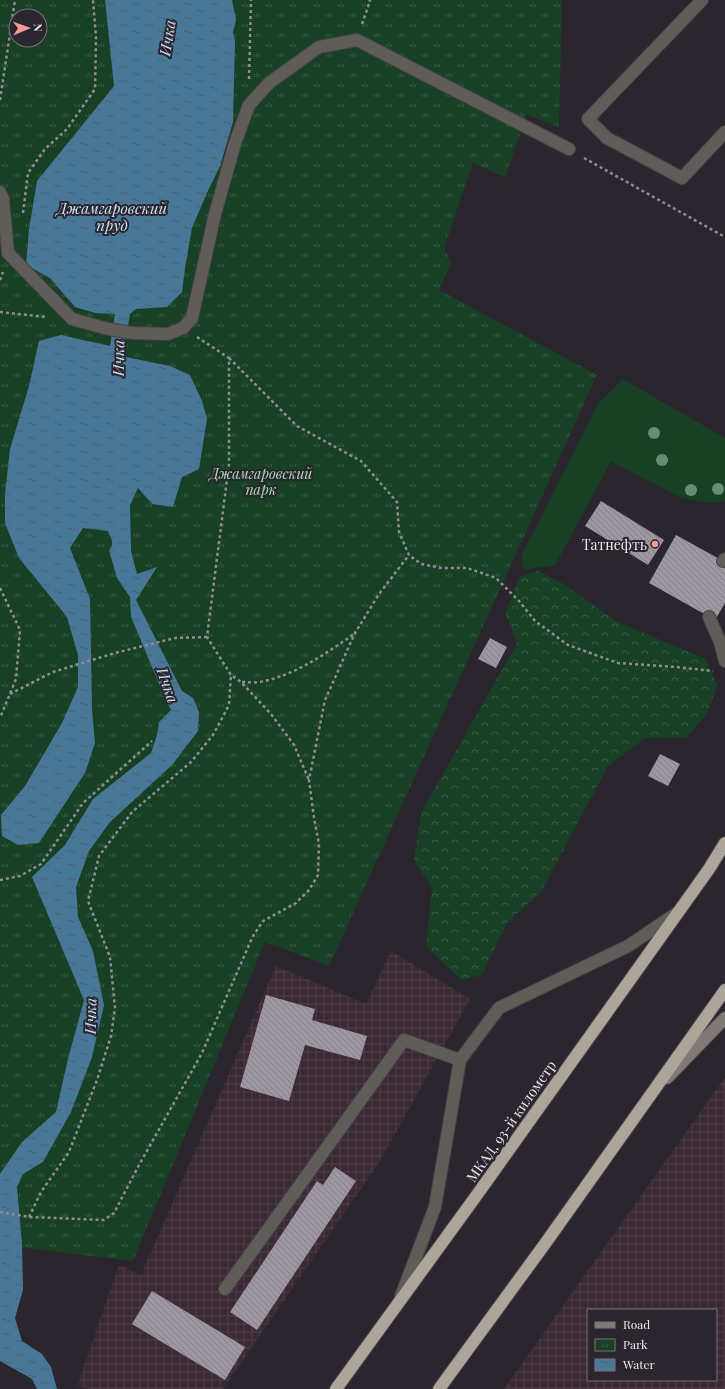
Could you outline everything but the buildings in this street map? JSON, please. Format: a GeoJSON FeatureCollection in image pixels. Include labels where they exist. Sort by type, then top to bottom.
{"type":"FeatureCollection","features":[{"type":"Feature","properties":{"kind":"highway","name":"МКАД, 93-й километр"},"geometry":{"type":"LineString","coordinates":[[336,1389],[484,1186],[709,870],[725,843]]}},
{"type":"Feature","properties":{"kind":"highway"},"geometry":{"type":"LineString","coordinates":[[439,1389],[547,1241],[725,990]]}},
{"type":"Feature","properties":{"kind":"main road"},"geometry":{"type":"LineString","coordinates":[[650,1096],[725,1018]]}},
{"type":"Feature","properties":{"kind":"lane"},"geometry":{"type":"LineString","coordinates":[[702,0],[588,119],[607,138],[682,178],[725,132]]}},
{"type":"Feature","properties":{"kind":"lane"},"geometry":{"type":"LineString","coordinates":[[0,192],[3,199],[8,253],[72,319],[108,329],[133,333],[168,334],[183,328],[192,318],[215,214],[235,143],[249,105],[269,83],[319,47],[356,40],[569,150]]}},
{"type":"Feature","properties":{"kind":"lane"},"geometry":{"type":"LineString","coordinates":[[709,617],[720,642],[725,661]]}},
{"type":"Feature","properties":{"kind":"lane"},"geometry":{"type":"LineString","coordinates":[[398,1304],[435,1207],[460,1060],[499,1008],[628,946],[678,912]]}},
{"type":"Feature","properties":{"kind":"lane"},"geometry":{"type":"LineString","coordinates":[[225,1289],[404,1040],[460,1060]]}},
{"type":"Feature","properties":{"kind":"path"},"geometry":{"type":"LineString","coordinates":[[0,100],[15,0]]}},
{"type":"Feature","properties":{"kind":"path"},"geometry":{"type":"LineString","coordinates":[[21,220],[28,173],[45,149],[67,129],[95,89],[96,37],[93,0]]}},
{"type":"Feature","properties":{"kind":"path"},"geometry":{"type":"LineString","coordinates":[[249,105],[251,0]]}},
{"type":"Feature","properties":{"kind":"path"},"geometry":{"type":"LineString","coordinates":[[356,40],[370,0]]}},
{"type":"Feature","properties":{"kind":"path"},"geometry":{"type":"LineString","coordinates":[[569,150],[725,237]]}},
{"type":"Feature","properties":{"kind":"path"},"geometry":{"type":"LineString","coordinates":[[0,312],[72,319]]}},
{"type":"Feature","properties":{"kind":"path"},"geometry":{"type":"LineString","coordinates":[[183,328],[230,358],[297,426],[361,461],[397,502],[399,532],[409,555],[421,564],[442,568],[467,568],[496,578],[519,601],[535,621],[568,645],[618,664],[676,667],[718,672]]}},
{"type":"Feature","properties":{"kind":"path"},"geometry":{"type":"LineString","coordinates":[[0,1212],[29,1217],[104,1220],[114,1213],[139,1165],[202,1053],[253,936],[263,921],[296,903],[309,890],[318,874],[319,844],[309,780],[294,745],[271,714],[241,682],[231,675],[207,637],[229,464],[230,358]]}},
{"type":"Feature","properties":{"kind":"path"},"geometry":{"type":"LineString","coordinates":[[309,780],[325,700],[355,633],[379,594],[409,555]]}},
{"type":"Feature","properties":{"kind":"path"},"geometry":{"type":"LineString","coordinates":[[0,588],[20,630],[16,679],[0,718]]}},
{"type":"Feature","properties":{"kind":"path"},"geometry":{"type":"LineString","coordinates":[[241,682],[259,682],[285,675],[312,662],[355,633]]}},
{"type":"Feature","properties":{"kind":"path"},"geometry":{"type":"LineString","coordinates":[[10,694],[53,672],[115,653],[175,638],[207,637]]}},
{"type":"Feature","properties":{"kind":"path"},"geometry":{"type":"LineString","coordinates":[[29,1217],[41,1192],[69,1152],[97,1080],[111,1036],[115,1008],[110,957],[88,901],[99,856],[132,812],[191,762],[213,735],[229,705],[231,675]]}},
{"type":"Feature","properties":{"kind":"path"},"geometry":{"type":"LineString","coordinates":[[0,880],[20,876],[41,864],[82,803],[152,741]]}},
{"type":"Feature","properties":{"kind":"shaded area"},"geometry":{"type":"Polygon","coordinates":[[[391,951],[470,999],[380,1161],[223,1389],[91,1389],[77,1386],[119,1265],[141,1275],[276,966],[366,1004],[391,951]]]}},
{"type":"Feature","properties":{"kind":"shaded area"},"geometry":{"type":"Polygon","coordinates":[[[725,1078],[725,1389],[504,1389],[723,1080],[725,1078]]]}},
{"type":"Feature","properties":{"kind":"green space","name":"Джамгаровский парк"},"geometry":{"type":"Polygon","coordinates":[[[0,0],[562,0],[559,127],[527,115],[505,177],[473,163],[444,247],[451,263],[439,290],[597,375],[329,966],[265,942],[133,1261],[0,1245],[0,0]]]}},
{"type":"Feature","properties":{"kind":"green space"},"geometry":{"type":"Polygon","coordinates":[[[623,379],[725,438],[725,501],[711,503],[682,498],[611,462],[555,565],[524,570],[521,556],[598,404],[623,379]]]}},
{"type":"Feature","properties":{"kind":"green space"},"geometry":{"type":"Polygon","coordinates":[[[538,571],[564,584],[617,622],[706,659],[717,685],[707,714],[686,738],[645,738],[608,766],[541,892],[507,923],[482,975],[461,980],[426,946],[432,888],[414,860],[421,813],[517,643],[505,613],[520,576],[538,571]]]}},
{"type":"Feature","properties":{"kind":"water","name":"Джамгаровский пруд"},"geometry":{"type":"Polygon","coordinates":[[[105,0],[232,0],[236,20],[233,32],[235,41],[233,122],[220,166],[192,228],[182,292],[167,307],[136,309],[130,314],[124,348],[126,357],[170,366],[190,375],[202,401],[207,419],[199,469],[182,477],[173,507],[152,504],[138,488],[130,505],[131,551],[137,574],[157,567],[136,600],[182,691],[193,698],[199,712],[198,731],[172,765],[110,822],[89,851],[76,887],[78,917],[93,951],[104,1005],[92,1057],[71,1112],[43,1162],[23,1174],[17,1187],[22,1244],[23,1290],[15,1318],[22,1341],[42,1354],[51,1367],[57,1389],[37,1389],[32,1379],[0,1361],[0,1174],[22,1142],[56,1112],[68,1059],[84,1000],[32,877],[65,845],[93,799],[151,753],[157,735],[159,722],[171,710],[131,617],[130,597],[117,578],[109,550],[112,543],[108,531],[83,528],[70,548],[90,599],[92,709],[95,743],[85,773],[39,843],[18,845],[2,836],[1,815],[25,786],[62,723],[78,687],[78,655],[67,617],[19,558],[5,523],[5,494],[10,449],[29,386],[39,341],[61,335],[110,346],[115,314],[95,313],[75,307],[50,278],[26,265],[29,229],[37,181],[114,86],[105,0]]]}},
{"type":"Feature","properties":{"kind":"place","name":"Татнефть"},"geometry":{"type":"Point","coordinates":[655,544]}},
{"type":"Feature","properties":{"kind":"water label","name":"Ичка"},"geometry":{"type":"Point","coordinates":[167,38]}},
{"type":"Feature","properties":{"kind":"water label","name":"Ичка"},"geometry":{"type":"Point","coordinates":[118,358]}},
{"type":"Feature","properties":{"kind":"water label","name":"Ичка"},"geometry":{"type":"Point","coordinates":[168,685]}},
{"type":"Feature","properties":{"kind":"water label","name":"Ичка"},"geometry":{"type":"Point","coordinates":[90,1016]}}]}
